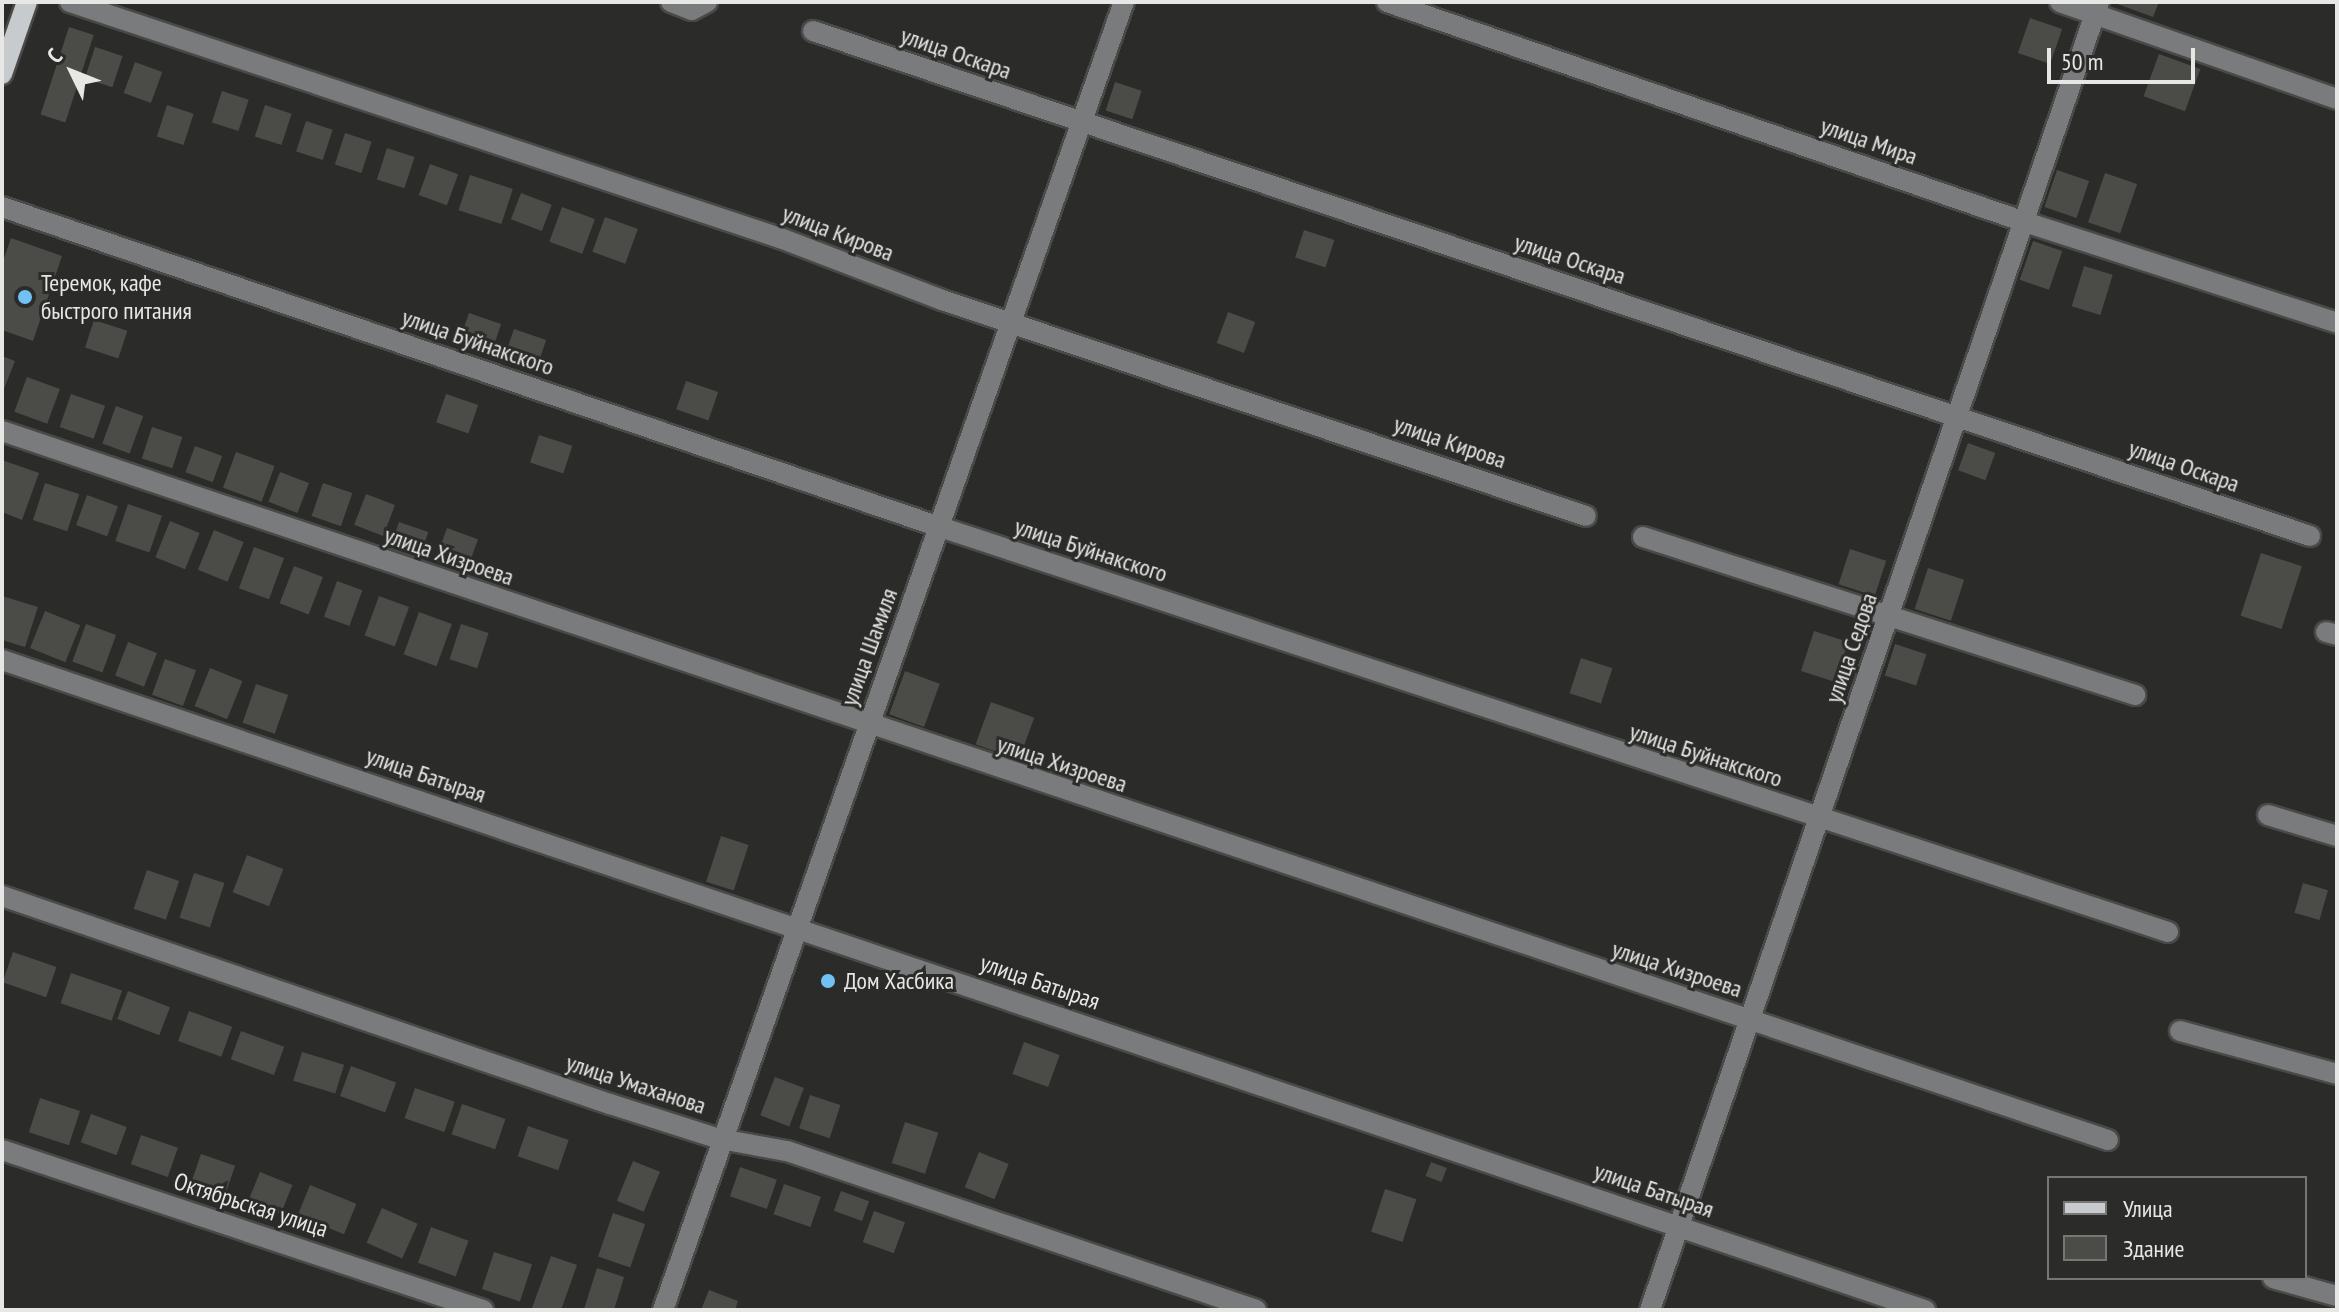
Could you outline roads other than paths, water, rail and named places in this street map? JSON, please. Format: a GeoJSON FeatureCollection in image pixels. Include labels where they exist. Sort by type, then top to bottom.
{"type":"FeatureCollection","features":[{"type":"Feature","properties":{"kind":"main road"},"geometry":{"type":"LineString","coordinates":[[2,74],[27,2]]}},
{"type":"Feature","properties":{"kind":"street","name":"улица Кирова"},"geometry":{"type":"LineString","coordinates":[[70,2],[780,238],[1012,323],[1586,516]]}},
{"type":"Feature","properties":{"kind":"street"},"geometry":{"type":"LineString","coordinates":[[671,2],[700,6]]}},
{"type":"Feature","properties":{"kind":"street","name":"улица Шамиля"},"geometry":{"type":"LineString","coordinates":[[663,1310],[720,1139],[801,928],[868,727],[1124,2]]}},
{"type":"Feature","properties":{"kind":"street","name":"улица Мира"},"geometry":{"type":"LineString","coordinates":[[1387,2],[2022,221],[2337,323]]}},
{"type":"Feature","properties":{"kind":"street"},"geometry":{"type":"LineString","coordinates":[[2060,2],[2097,8],[2337,99]]}},
{"type":"Feature","properties":{"kind":"street","name":"улица Седова"},"geometry":{"type":"LineString","coordinates":[[1650,1310],[2097,8]]}},
{"type":"Feature","properties":{"kind":"street","name":"улица Оскара"},"geometry":{"type":"LineString","coordinates":[[813,31],[2310,536]]}},
{"type":"Feature","properties":{"kind":"street","name":"улица Буйнакского"},"geometry":{"type":"LineString","coordinates":[[2,207],[940,527],[1819,820],[2168,932]]}},
{"type":"Feature","properties":{"kind":"street","name":"улица Хизроева"},"geometry":{"type":"LineString","coordinates":[[2,431],[868,727],[2108,1140]]}},
{"type":"Feature","properties":{"kind":"street"},"geometry":{"type":"LineString","coordinates":[[1643,537],[1888,619],[2135,695]]}},
{"type":"Feature","properties":{"kind":"street","name":"улица Батырая"},"geometry":{"type":"LineString","coordinates":[[2,660],[1925,1310]]}},
{"type":"Feature","properties":{"kind":"street"},"geometry":{"type":"LineString","coordinates":[[2268,815],[2337,836]]}},
{"type":"Feature","properties":{"kind":"street","name":"улица Умаханова"},"geometry":{"type":"LineString","coordinates":[[2,896],[720,1139],[787,1151],[1256,1310]]}},
{"type":"Feature","properties":{"kind":"street"},"geometry":{"type":"LineString","coordinates":[[2180,1031],[2337,1074]]}},
{"type":"Feature","properties":{"kind":"street","name":"Октябрьская улица"},"geometry":{"type":"LineString","coordinates":[[2,1150],[483,1310]]}},
{"type":"Feature","properties":{"kind":"street"},"geometry":{"type":"LineString","coordinates":[[2280,1280],[2337,1296]]}},
{"type":"Feature","properties":{"kind":"place","name":"Теремок, кафе быстрого питания"},"geometry":{"type":"Point","coordinates":[25,297]}},
{"type":"Feature","properties":{"kind":"place","name":"Дом Хасбика"},"geometry":{"type":"Point","coordinates":[828,981]}}]}
